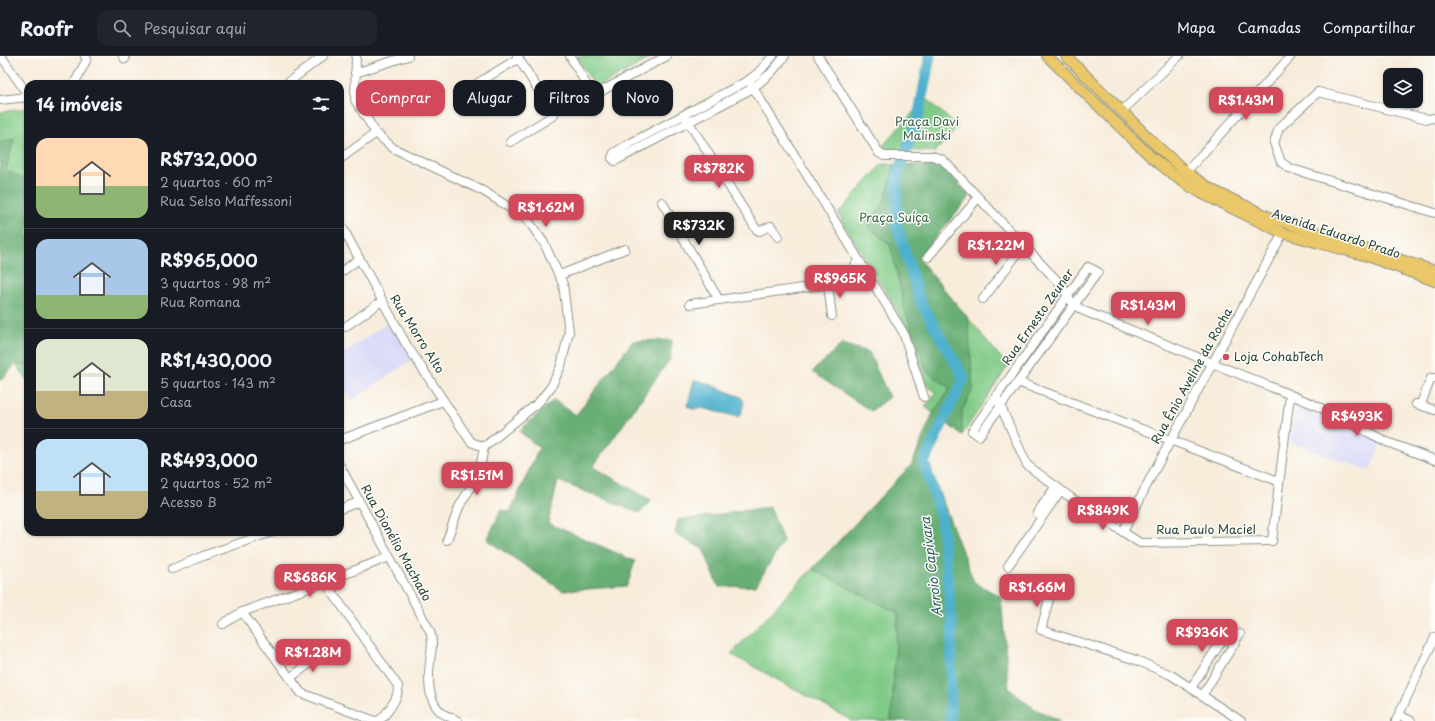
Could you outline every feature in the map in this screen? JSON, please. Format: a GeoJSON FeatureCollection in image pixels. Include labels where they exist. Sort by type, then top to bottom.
{"type":"FeatureCollection","features":[{"type":"Feature","properties":{"kind":"main road","name":"Avenida Eduardo Prado"},"geometry":{"type":"LineString","coordinates":[[1047,56],[1150,156],[1180,180],[1201,193],[1283,233],[1367,256],[1435,281]]}},
{"type":"Feature","properties":{"kind":"main road","name":"Avenida Eduardo Prado"},"geometry":{"type":"LineString","coordinates":[[1066,56],[1122,112],[1186,172],[1212,190],[1288,223],[1435,271]]}},
{"type":"Feature","properties":{"kind":"main road"},"geometry":{"type":"LineString","coordinates":[[1283,233],[1288,223]]}},
{"type":"Feature","properties":{"kind":"main road"},"geometry":{"type":"LineString","coordinates":[[1283,233],[1295,230],[1312,231]]}},
{"type":"Feature","properties":{"kind":"street"},"geometry":{"type":"LineString","coordinates":[[1,56],[24,90]]}},
{"type":"Feature","properties":{"kind":"street"},"geometry":{"type":"LineString","coordinates":[[291,80],[323,56]]}},
{"type":"Feature","properties":{"kind":"street"},"geometry":{"type":"LineString","coordinates":[[356,56],[355,100],[376,133],[393,148],[485,192],[527,219],[544,243],[564,284],[569,332],[561,366],[551,387],[538,403],[484,447],[479,473],[459,507],[447,540]]}},
{"type":"Feature","properties":{"kind":"street"},"geometry":{"type":"LineString","coordinates":[[355,73],[408,56]]}},
{"type":"Feature","properties":{"kind":"street"},"geometry":{"type":"LineString","coordinates":[[570,56],[590,89],[598,93],[667,56]]}},
{"type":"Feature","properties":{"kind":"street"},"geometry":{"type":"LineString","coordinates":[[773,56],[758,73],[749,80],[684,114],[649,138],[689,122],[753,88],[771,73],[785,56]]}},
{"type":"Feature","properties":{"kind":"street"},"geometry":{"type":"LineString","coordinates":[[818,56],[879,153],[884,156],[938,157],[946,163],[1061,285],[1074,305],[1084,311],[1313,404],[1387,442],[1433,459]]}},
{"type":"Feature","properties":{"kind":"street"},"geometry":{"type":"LineString","coordinates":[[1122,112],[1179,56]]}},
{"type":"Feature","properties":{"kind":"street"},"geometry":{"type":"LineString","coordinates":[[1186,172],[1291,56]]}},
{"type":"Feature","properties":{"kind":"street"},"geometry":{"type":"LineString","coordinates":[[76,80],[88,57]]}},
{"type":"Feature","properties":{"kind":"street"},"geometry":{"type":"LineString","coordinates":[[482,80],[518,57],[554,115],[510,142]]}},
{"type":"Feature","properties":{"kind":"street"},"geometry":{"type":"LineString","coordinates":[[749,80],[903,332],[924,397]]}},
{"type":"Feature","properties":{"kind":"street"},"geometry":{"type":"LineString","coordinates":[[1435,118],[1427,118],[1318,92],[1279,128],[1274,143],[1282,162],[1289,168],[1435,213]]}},
{"type":"Feature","properties":{"kind":"street"},"geometry":{"type":"LineString","coordinates":[[0,100],[24,97]]}},
{"type":"Feature","properties":{"kind":"street"},"geometry":{"type":"LineString","coordinates":[[684,114],[756,229],[759,231],[771,226],[778,237]]}},
{"type":"Feature","properties":{"kind":"street"},"geometry":{"type":"LineString","coordinates":[[344,157],[376,133]]}},
{"type":"Feature","properties":{"kind":"street"},"geometry":{"type":"LineString","coordinates":[[928,257],[978,198]]}},
{"type":"Feature","properties":{"kind":"street"},"geometry":{"type":"LineString","coordinates":[[662,202],[719,300]]}},
{"type":"Feature","properties":{"kind":"street","name":"Rua Morro Alto"},"geometry":{"type":"LineString","coordinates":[[344,231],[406,344],[471,442],[484,447]]}},
{"type":"Feature","properties":{"kind":"street","name":"Rua Ênio Aveline da Rocha"},"geometry":{"type":"LineString","coordinates":[[1123,532],[1283,233]]}},
{"type":"Feature","properties":{"kind":"street"},"geometry":{"type":"LineString","coordinates":[[984,299],[1024,245]]}},
{"type":"Feature","properties":{"kind":"street"},"geometry":{"type":"LineString","coordinates":[[560,275],[625,248]]}},
{"type":"Feature","properties":{"kind":"street"},"geometry":{"type":"LineString","coordinates":[[344,269],[359,259]]}},
{"type":"Feature","properties":{"kind":"street"},"geometry":{"type":"LineString","coordinates":[[690,304],[828,285],[837,282],[851,273],[858,260]]}},
{"type":"Feature","properties":{"kind":"street","name":"Rua Ernesto Zeuner"},"geometry":{"type":"LineString","coordinates":[[1088,267],[1098,272],[1074,305],[979,436],[972,431],[1088,267]]}},
{"type":"Feature","properties":{"kind":"street"},"geometry":{"type":"LineString","coordinates":[[828,285],[832,316]]}},
{"type":"Feature","properties":{"kind":"street"},"geometry":{"type":"LineString","coordinates":[[345,327],[382,302]]}},
{"type":"Feature","properties":{"kind":"street"},"geometry":{"type":"LineString","coordinates":[[1435,378],[1431,378],[1419,402],[1435,410]]}},
{"type":"Feature","properties":{"kind":"street"},"geometry":{"type":"LineString","coordinates":[[1018,382],[1278,481],[1290,395]]}},
{"type":"Feature","properties":{"kind":"street","name":"Rua Paulo Maciel"},"geometry":{"type":"LineString","coordinates":[[996,396],[1027,465],[1058,488],[1140,543],[1272,541],[1278,481]]}},
{"type":"Feature","properties":{"kind":"street"},"geometry":{"type":"LineString","coordinates":[[344,438],[443,401]]}},
{"type":"Feature","properties":{"kind":"street","name":"Rua Dionélio Machado"},"geometry":{"type":"LineString","coordinates":[[344,474],[430,631],[433,644],[429,671],[432,698],[442,713],[458,721]]}},
{"type":"Feature","properties":{"kind":"street"},"geometry":{"type":"LineString","coordinates":[[1037,513],[1058,488]]}},
{"type":"Feature","properties":{"kind":"street"},"geometry":{"type":"LineString","coordinates":[[1008,566],[1058,488]]}},
{"type":"Feature","properties":{"kind":"street"},"geometry":{"type":"LineString","coordinates":[[344,507],[359,502]]}},
{"type":"Feature","properties":{"kind":"street"},"geometry":{"type":"LineString","coordinates":[[172,569],[203,556],[260,536]]}},
{"type":"Feature","properties":{"kind":"street"},"geometry":{"type":"LineString","coordinates":[[223,624],[242,612],[325,582],[389,556]]}},
{"type":"Feature","properties":{"kind":"street"},"geometry":{"type":"LineString","coordinates":[[242,612],[301,693],[377,721],[397,694],[398,686],[325,582]]}},
{"type":"Feature","properties":{"kind":"street"},"geometry":{"type":"LineString","coordinates":[[1051,591],[1041,630],[1136,660],[1171,675],[1241,721]]}},
{"type":"Feature","properties":{"kind":"street"},"geometry":{"type":"LineString","coordinates":[[1191,688],[1230,628]]}},
{"type":"Feature","properties":{"kind":"street"},"geometry":{"type":"LineString","coordinates":[[1202,696],[1240,634]]}},
{"type":"Feature","properties":{"kind":"street"},"geometry":{"type":"LineString","coordinates":[[1411,721],[1398,718],[1435,636]]}},
{"type":"Feature","properties":{"kind":"street"},"geometry":{"type":"LineString","coordinates":[[290,678],[325,652]]}},
{"type":"Feature","properties":{"kind":"shaded area"},"geometry":{"type":"Polygon","coordinates":[[[389,322],[413,359],[352,400],[344,387],[344,352],[389,322]]]}},
{"type":"Feature","properties":{"kind":"shaded area"},"geometry":{"type":"Polygon","coordinates":[[[1295,407],[1382,441],[1370,471],[1289,442],[1295,407]]]}},
{"type":"Feature","properties":{"kind":"green space"},"geometry":{"type":"Polygon","coordinates":[[[576,56],[654,56],[604,84],[604,80],[591,80],[576,56]]]}},
{"type":"Feature","properties":{"kind":"green space","name":"Praça Davi Malinski"},"geometry":{"type":"Polygon","coordinates":[[[926,98],[958,127],[935,152],[880,149],[926,98]]]}},
{"type":"Feature","properties":{"kind":"green space"},"geometry":{"type":"Polygon","coordinates":[[[24,109],[24,375],[0,342],[0,112],[24,109]]]}},
{"type":"Feature","properties":{"kind":"green space"},"geometry":{"type":"Polygon","coordinates":[[[14,138],[6,170],[24,179],[24,365],[16,364],[0,381],[0,142],[14,138]]]}},
{"type":"Feature","properties":{"kind":"green space","name":"Praça Suíça"},"geometry":{"type":"Polygon","coordinates":[[[882,164],[941,166],[970,196],[918,258],[1008,366],[962,435],[925,407],[936,392],[926,385],[910,332],[838,214],[882,164]]]}},
{"type":"Feature","properties":{"kind":"green space"},"geometry":{"type":"Polygon","coordinates":[[[894,165],[941,166],[970,196],[918,258],[968,318],[973,389],[962,411],[962,435],[946,423],[928,463],[974,582],[1001,597],[1009,689],[1035,709],[1061,721],[891,721],[898,613],[812,569],[912,464],[933,413],[950,389],[927,371],[905,310],[890,244],[868,227],[885,200],[894,165]]]}},
{"type":"Feature","properties":{"kind":"green space"},"geometry":{"type":"Polygon","coordinates":[[[672,340],[670,359],[593,467],[651,500],[640,513],[558,481],[548,523],[635,561],[627,586],[563,591],[487,540],[501,510],[510,512],[539,448],[519,431],[554,400],[576,415],[633,341],[672,340]]]}},
{"type":"Feature","properties":{"kind":"green space"},"geometry":{"type":"Polygon","coordinates":[[[842,344],[869,352],[889,397],[871,411],[812,372],[842,344]]]}},
{"type":"Feature","properties":{"kind":"green space"},"geometry":{"type":"Polygon","coordinates":[[[770,507],[783,541],[756,586],[719,587],[703,549],[675,534],[678,520],[770,507]]]}},
{"type":"Feature","properties":{"kind":"green space"},"geometry":{"type":"Polygon","coordinates":[[[812,569],[898,613],[891,721],[852,721],[731,654],[812,569]]]}},
{"type":"Feature","properties":{"kind":"water"},"geometry":{"type":"Polygon","coordinates":[[[694,381],[701,381],[741,397],[744,402],[741,414],[738,417],[702,408],[693,409],[687,406],[694,381]]]}},
{"type":"Feature","properties":{"kind":"waterway","name":"Arroio Capivara"},"geometry":{"type":"LineString","coordinates":[[930,56],[918,118],[897,176],[897,225],[920,301],[964,378],[924,462],[941,516],[952,624],[950,721]]}},
{"type":"Feature","properties":{"kind":"place","name":"Loja CohabTech"},"geometry":{"type":"Point","coordinates":[1226,357]}}]}
